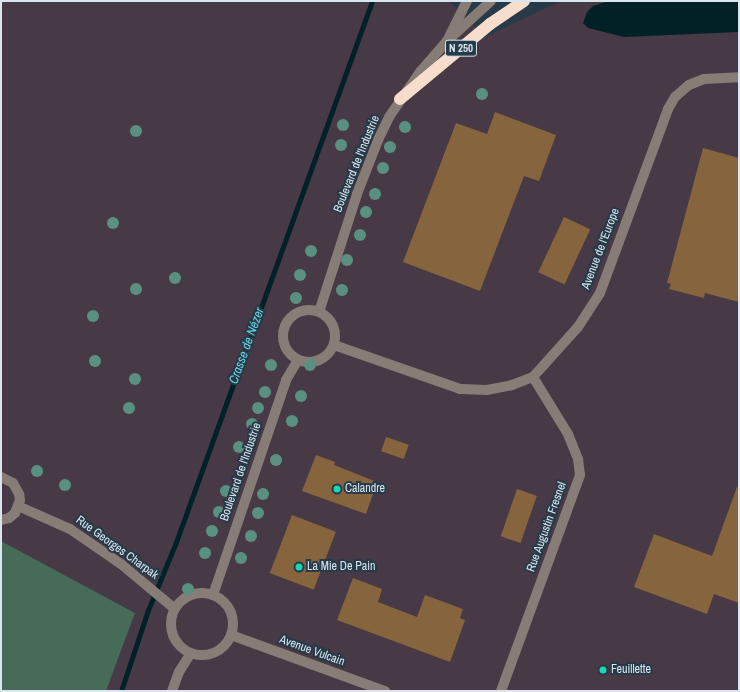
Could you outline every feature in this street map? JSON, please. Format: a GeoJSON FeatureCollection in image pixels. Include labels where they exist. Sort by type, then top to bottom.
{"type":"FeatureCollection","features":[{"type":"Feature","properties":{"kind":"highway","name":"N 250"},"geometry":{"type":"LineString","coordinates":[[400,99],[490,24],[524,1]]}},
{"type":"Feature","properties":{"kind":"street","name":"Boulevard de l'Industrie"},"geometry":{"type":"LineString","coordinates":[[447,41],[467,1]]}},
{"type":"Feature","properties":{"kind":"street","name":"Boulevard de l'Industrie"},"geometry":{"type":"LineString","coordinates":[[319,312],[357,194],[378,140],[400,99],[420,72],[447,41],[491,1]]}},
{"type":"Feature","properties":{"kind":"street","name":"Avenue de l'Europe"},"geometry":{"type":"LineString","coordinates":[[334,345],[460,389],[488,390],[512,385],[533,377],[578,327],[600,293],[668,109],[675,97],[689,85],[704,79],[739,77]]}},
{"type":"Feature","properties":{"kind":"street"},"geometry":{"type":"LineString","coordinates":[[311,309],[319,312],[332,322],[336,337],[334,345],[330,353],[319,360],[306,362],[298,360],[290,354],[285,347],[283,338],[287,321],[302,310],[311,309]]}},
{"type":"Feature","properties":{"kind":"street","name":"Boulevard de l'Industrie"},"geometry":{"type":"LineString","coordinates":[[213,595],[286,380],[298,360]]}},
{"type":"Feature","properties":{"kind":"street","name":"Rue Augustin Fresnel"},"geometry":{"type":"LineString","coordinates":[[501,691],[580,475],[578,459],[568,434],[533,377]]}},
{"type":"Feature","properties":{"kind":"street"},"geometry":{"type":"LineString","coordinates":[[1,477],[7,479],[17,488],[19,494],[18,506],[9,518],[1,520]]}},
{"type":"Feature","properties":{"kind":"street","name":"Rue Georges Charpak"},"geometry":{"type":"LineString","coordinates":[[18,506],[70,529],[120,564],[175,609]]}},
{"type":"Feature","properties":{"kind":"street"},"geometry":{"type":"LineString","coordinates":[[196,594],[213,595],[228,607],[232,616],[233,625],[231,635],[226,643],[215,652],[201,655],[191,653],[182,648],[173,634],[172,619],[175,609],[180,602],[196,594]]}},
{"type":"Feature","properties":{"kind":"street","name":"Avenue Vulcain"},"geometry":{"type":"LineString","coordinates":[[231,635],[380,690]]}},
{"type":"Feature","properties":{"kind":"street"},"geometry":{"type":"LineString","coordinates":[[172,691],[179,672],[191,653]]}},
{"type":"Feature","properties":{"kind":"shaded area"},"geometry":{"type":"Polygon","coordinates":[[[1,1],[449,1],[485,37],[561,1],[739,1],[739,691],[106,691],[135,613],[1,541],[1,1]]]}},
{"type":"Feature","properties":{"kind":"shaded area"},"geometry":{"type":"Polygon","coordinates":[[[609,1],[739,1],[739,32],[624,37],[588,28],[583,23],[587,12],[593,6],[609,1]]]}},
{"type":"Feature","properties":{"kind":"shaded area"},"geometry":{"type":"Polygon","coordinates":[[[1,541],[135,613],[106,691],[1,691],[1,541]]]}},
{"type":"Feature","properties":{"kind":"building"},"geometry":{"type":"Polygon","coordinates":[[[495,112],[556,135],[539,181],[524,176],[480,291],[403,262],[456,123],[487,134],[495,112]]]}},
{"type":"Feature","properties":{"kind":"building"},"geometry":{"type":"Polygon","coordinates":[[[703,148],[739,158],[739,302],[705,293],[704,298],[669,289],[671,284],[667,283],[703,148]]]}},
{"type":"Feature","properties":{"kind":"building"},"geometry":{"type":"Polygon","coordinates":[[[564,217],[590,229],[565,285],[538,272],[564,217]]]}},
{"type":"Feature","properties":{"kind":"building"},"geometry":{"type":"Polygon","coordinates":[[[386,437],[409,445],[404,459],[381,451],[386,437]]]}},
{"type":"Feature","properties":{"kind":"building"},"geometry":{"type":"Polygon","coordinates":[[[316,455],[335,462],[334,465],[377,482],[366,514],[302,491],[316,455]]]}},
{"type":"Feature","properties":{"kind":"building"},"geometry":{"type":"Polygon","coordinates":[[[737,487],[739,487],[739,603],[714,594],[707,614],[634,587],[654,534],[712,556],[737,487]]]}},
{"type":"Feature","properties":{"kind":"building"},"geometry":{"type":"Polygon","coordinates":[[[517,489],[537,496],[521,543],[501,536],[517,489]]]}},
{"type":"Feature","properties":{"kind":"building"},"geometry":{"type":"Polygon","coordinates":[[[292,515],[336,532],[314,590],[270,573],[292,515]]]}},
{"type":"Feature","properties":{"kind":"building"},"geometry":{"type":"Polygon","coordinates":[[[353,578],[382,589],[378,602],[417,617],[425,595],[463,609],[460,618],[465,620],[450,662],[337,620],[353,578]]]}},
{"type":"Feature","properties":{"kind":"waterway","name":"Crasse de Nézer"},"geometry":{"type":"LineString","coordinates":[[121,691],[148,610],[176,542],[372,1]]}},
{"type":"Feature","properties":{"kind":"place","name":"Calandre"},"geometry":{"type":"Point","coordinates":[337,489]}},
{"type":"Feature","properties":{"kind":"place","name":"La Mie De Pain"},"geometry":{"type":"Point","coordinates":[299,567]}},
{"type":"Feature","properties":{"kind":"place","name":"Feuillette"},"geometry":{"type":"Point","coordinates":[603,670]}}]}
